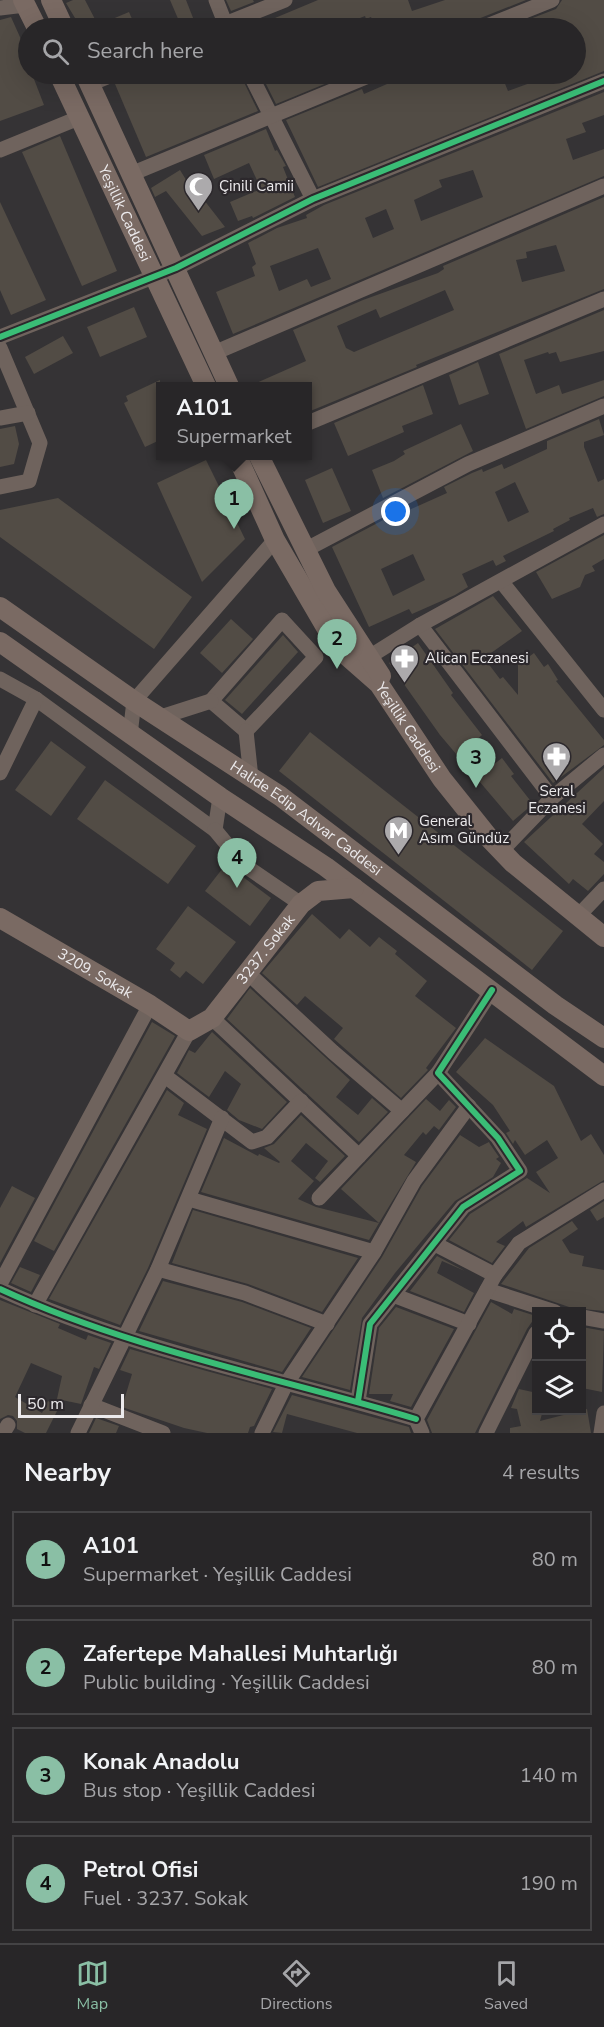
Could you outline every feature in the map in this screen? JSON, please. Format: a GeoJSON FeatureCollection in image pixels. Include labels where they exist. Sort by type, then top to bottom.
{"type":"FeatureCollection","features":[{"type":"Feature","properties":{"kind":"main road"},"geometry":{"type":"LineString","coordinates":[[51,0],[59,18]]}},
{"type":"Feature","properties":{"kind":"main road"},"geometry":{"type":"LineString","coordinates":[[24,3],[32,18]]}},
{"type":"Feature","properties":{"kind":"main road","name":"Yeşillik Caddesi"},"geometry":{"type":"LineString","coordinates":[[64,84],[204,382]]}},
{"type":"Feature","properties":{"kind":"main road","name":"Yeşillik Caddesi"},"geometry":{"type":"LineString","coordinates":[[90,84],[227,382]]}},
{"type":"Feature","properties":{"kind":"main road","name":"Yeşillik Caddesi"},"geometry":{"type":"LineString","coordinates":[[239,460],[276,540],[338,648],[379,684],[442,779],[490,839],[513,863],[604,937]]}},
{"type":"Feature","properties":{"kind":"main road","name":"Yeşillik Caddesi"},"geometry":{"type":"LineString","coordinates":[[261,460],[326,591],[421,735],[506,846],[540,880],[604,930]]}},
{"type":"Feature","properties":{"kind":"main road"},"geometry":{"type":"LineString","coordinates":[[276,540],[290,541],[305,550]]}},
{"type":"Feature","properties":{"kind":"main road","name":"Halide Edip Adıvar Caddesi"},"geometry":{"type":"LineString","coordinates":[[0,607],[134,701],[280,796],[555,1005],[604,1038]]}},
{"type":"Feature","properties":{"kind":"main road","name":"Halide Edip Adıvar Caddesi"},"geometry":{"type":"LineString","coordinates":[[5,650],[354,888],[604,1076]]}},
{"type":"Feature","properties":{"kind":"main road","name":"3237. Sokak"},"geometry":{"type":"LineString","coordinates":[[189,1031],[212,1018],[249,974],[301,904],[318,891],[354,888]]}},
{"type":"Feature","properties":{"kind":"main road","name":"3209. Sokak"},"geometry":{"type":"LineString","coordinates":[[0,920],[150,1005],[189,1031]]}},
{"type":"Feature","properties":{"kind":"street"},"geometry":{"type":"LineString","coordinates":[[216,0],[220,18]]}},
{"type":"Feature","properties":{"kind":"street"},"geometry":{"type":"LineString","coordinates":[[243,18],[285,0]]}},
{"type":"Feature","properties":{"kind":"street"},"geometry":{"type":"LineString","coordinates":[[507,18],[552,0]]}},
{"type":"Feature","properties":{"kind":"street"},"geometry":{"type":"LineString","coordinates":[[0,8],[24,3]]}},
{"type":"Feature","properties":{"kind":"street"},"geometry":{"type":"LineString","coordinates":[[0,337],[176,267],[313,199],[604,81]]}},
{"type":"Feature","properties":{"kind":"street"},"geometry":{"type":"LineString","coordinates":[[255,84],[313,199]]}},
{"type":"Feature","properties":{"kind":"street"},"geometry":{"type":"LineString","coordinates":[[131,174],[348,84]]}},
{"type":"Feature","properties":{"kind":"street"},"geometry":{"type":"LineString","coordinates":[[0,150],[81,117]]}},
{"type":"Feature","properties":{"kind":"street"},"geometry":{"type":"LineString","coordinates":[[214,353],[604,186]]}},
{"type":"Feature","properties":{"kind":"street"},"geometry":{"type":"LineString","coordinates":[[312,421],[604,299]]}},
{"type":"Feature","properties":{"kind":"street"},"geometry":{"type":"LineString","coordinates":[[0,348],[40,443],[29,481],[0,488]]}},
{"type":"Feature","properties":{"kind":"street"},"geometry":{"type":"LineString","coordinates":[[305,550],[468,464],[604,406]]}},
{"type":"Feature","properties":{"kind":"street"},"geometry":{"type":"LineString","coordinates":[[0,418],[28,413]]}},
{"type":"Feature","properties":{"kind":"street"},"geometry":{"type":"LineString","coordinates":[[369,657],[420,625],[604,525]]}},
{"type":"Feature","properties":{"kind":"street"},"geometry":{"type":"LineString","coordinates":[[130,735],[134,701],[276,540]]}},
{"type":"Feature","properties":{"kind":"street"},"geometry":{"type":"LineString","coordinates":[[501,581],[604,710]]}},
{"type":"Feature","properties":{"kind":"street"},"geometry":{"type":"LineString","coordinates":[[160,717],[212,701],[282,620],[316,657],[246,731]]}},
{"type":"Feature","properties":{"kind":"street"},"geometry":{"type":"LineString","coordinates":[[420,625],[552,798]]}},
{"type":"Feature","properties":{"kind":"street"},"geometry":{"type":"LineString","coordinates":[[0,679],[36,699],[215,830],[244,865],[301,904]]}},
{"type":"Feature","properties":{"kind":"street"},"geometry":{"type":"LineString","coordinates":[[0,773],[36,699]]}},
{"type":"Feature","properties":{"kind":"street"},"geometry":{"type":"LineString","coordinates":[[212,701],[246,731],[250,778]]}},
{"type":"Feature","properties":{"kind":"street"},"geometry":{"type":"LineString","coordinates":[[506,846],[552,798],[604,755]]}},
{"type":"Feature","properties":{"kind":"street"},"geometry":{"type":"LineString","coordinates":[[215,830],[220,797]]}},
{"type":"Feature","properties":{"kind":"street"},"geometry":{"type":"LineString","coordinates":[[581,914],[604,889]]}},
{"type":"Feature","properties":{"kind":"street"},"geometry":{"type":"LineString","coordinates":[[249,974],[333,1052],[402,1111]]}},
{"type":"Feature","properties":{"kind":"street"},"geometry":{"type":"LineString","coordinates":[[319,1198],[438,1073],[492,990]]}},
{"type":"Feature","properties":{"kind":"street"},"geometry":{"type":"LineString","coordinates":[[0,1284],[150,1005]]}},
{"type":"Feature","properties":{"kind":"street"},"geometry":{"type":"LineString","coordinates":[[212,1018],[359,1156]]}},
{"type":"Feature","properties":{"kind":"street"},"geometry":{"type":"LineString","coordinates":[[35,1305],[189,1031]]}},
{"type":"Feature","properties":{"kind":"street"},"geometry":{"type":"LineString","coordinates":[[358,1401],[370,1324],[463,1207],[520,1171],[498,1138],[438,1073]]}},
{"type":"Feature","properties":{"kind":"street"},"geometry":{"type":"LineString","coordinates":[[165,1076],[252,1142],[267,1137],[301,1101]]}},
{"type":"Feature","properties":{"kind":"street"},"geometry":{"type":"LineString","coordinates":[[262,1433],[286,1384],[374,1252],[414,1181],[469,1106]]}},
{"type":"Feature","properties":{"kind":"street"},"geometry":{"type":"LineString","coordinates":[[78,1433],[158,1269],[222,1118]]}},
{"type":"Feature","properties":{"kind":"street"},"geometry":{"type":"LineString","coordinates":[[0,1289],[35,1305],[127,1336],[286,1384],[358,1401],[419,1426],[495,1275],[519,1244],[604,1190]]}},
{"type":"Feature","properties":{"kind":"street"},"geometry":{"type":"LineString","coordinates":[[189,1200],[374,1252]]}},
{"type":"Feature","properties":{"kind":"street"},"geometry":{"type":"LineString","coordinates":[[435,1244],[495,1275]]}},
{"type":"Feature","properties":{"kind":"street"},"geometry":{"type":"LineString","coordinates":[[158,1269],[245,1293],[327,1324]]}},
{"type":"Feature","properties":{"kind":"street"},"geometry":{"type":"LineString","coordinates":[[488,1290],[538,1307]]}},
{"type":"Feature","properties":{"kind":"street"},"geometry":{"type":"LineString","coordinates":[[393,1295],[469,1324]]}},
{"type":"Feature","properties":{"kind":"street"},"geometry":{"type":"LineString","coordinates":[[586,1318],[604,1322]]}},
{"type":"Feature","properties":{"kind":"street"},"geometry":{"type":"LineString","coordinates":[[486,1433],[532,1343]]}},
{"type":"Feature","properties":{"kind":"street"},"geometry":{"type":"LineString","coordinates":[[91,1405],[161,1433]]}},
{"type":"Feature","properties":{"kind":"street"},"geometry":{"type":"LineString","coordinates":[[601,1433],[604,1413]]}},
{"type":"Feature","properties":{"kind":"building"},"geometry":{"type":"Polygon","coordinates":[[[73,0],[85,0],[94,18],[75,18],[66,3],[73,0]]]}},
{"type":"Feature","properties":{"kind":"building"},"geometry":{"type":"Polygon","coordinates":[[[170,0],[186,0],[193,18],[178,18],[170,0]]]}},
{"type":"Feature","properties":{"kind":"building"},"geometry":{"type":"Polygon","coordinates":[[[226,0],[253,0],[254,2],[231,11],[226,0]]]}},
{"type":"Feature","properties":{"kind":"building"},"geometry":{"type":"Polygon","coordinates":[[[318,0],[408,0],[412,11],[445,0],[526,0],[481,18],[366,18],[365,16],[360,18],[275,18],[318,0]]]}},
{"type":"Feature","properties":{"kind":"building"},"geometry":{"type":"Polygon","coordinates":[[[562,0],[604,0],[604,71],[586,78],[586,18],[533,18],[556,9],[562,0]]]}},
{"type":"Feature","properties":{"kind":"building"},"geometry":{"type":"Polygon","coordinates":[[[129,12],[132,18],[115,18],[129,12]]]}},
{"type":"Feature","properties":{"kind":"building"},"geometry":{"type":"Polygon","coordinates":[[[11,17],[18,33],[18,84],[36,84],[44,105],[0,121],[0,20],[11,17]]]}},
{"type":"Feature","properties":{"kind":"building"},"geometry":{"type":"Polygon","coordinates":[[[115,84],[245,84],[258,111],[146,157],[115,84]]]}},
{"type":"Feature","properties":{"kind":"building"},"geometry":{"type":"Polygon","coordinates":[[[266,84],[325,84],[276,104],[266,84]]]}},
{"type":"Feature","properties":{"kind":"building"},"geometry":{"type":"Polygon","coordinates":[[[387,84],[505,84],[508,91],[527,84],[572,84],[318,187],[286,120],[362,89],[364,94],[387,84]]]}},
{"type":"Feature","properties":{"kind":"building"},"geometry":{"type":"Polygon","coordinates":[[[604,92],[604,115],[582,123],[586,132],[566,139],[573,160],[604,149],[604,176],[233,334],[216,292],[255,276],[252,267],[256,264],[248,243],[277,228],[307,218],[306,215],[324,205],[604,92]],[[473,170],[439,180],[442,187],[414,200],[421,221],[483,197],[473,170]],[[386,209],[365,218],[373,238],[394,229],[386,209]],[[318,248],[270,266],[279,291],[307,279],[311,287],[331,279],[318,248]]]}},
{"type":"Feature","properties":{"kind":"building"},"geometry":{"type":"Polygon","coordinates":[[[266,129],[275,151],[277,150],[286,166],[283,167],[295,197],[253,218],[252,216],[238,221],[230,202],[261,189],[249,163],[214,179],[204,155],[266,129]]]}},
{"type":"Feature","properties":{"kind":"building"},"geometry":{"type":"Polygon","coordinates":[[[60,136],[117,271],[82,286],[22,152],[60,136]]]}},
{"type":"Feature","properties":{"kind":"building"},"geometry":{"type":"Polygon","coordinates":[[[180,170],[188,183],[202,176],[207,187],[197,191],[225,227],[202,236],[166,191],[155,197],[151,188],[180,170]]]}},
{"type":"Feature","properties":{"kind":"building"},"geometry":{"type":"Polygon","coordinates":[[[604,197],[604,289],[416,365],[417,367],[312,410],[312,382],[258,382],[306,361],[293,330],[444,269],[443,266],[604,197]],[[556,245],[526,252],[527,258],[516,260],[522,282],[565,271],[556,245]],[[445,290],[380,318],[376,309],[337,326],[346,348],[354,352],[454,310],[445,290]]]}},
{"type":"Feature","properties":{"kind":"building"},"geometry":{"type":"Polygon","coordinates":[[[0,202],[46,300],[11,315],[0,290],[0,202]]]}},
{"type":"Feature","properties":{"kind":"building"},"geometry":{"type":"Polygon","coordinates":[[[134,307],[147,337],[100,357],[87,327],[134,307]]]}},
{"type":"Feature","properties":{"kind":"building"},"geometry":{"type":"Polygon","coordinates":[[[604,310],[604,351],[560,362],[556,352],[549,354],[548,352],[524,360],[536,394],[559,385],[562,394],[604,380],[604,396],[526,429],[499,354],[604,310]]]}},
{"type":"Feature","properties":{"kind":"building"},"geometry":{"type":"Polygon","coordinates":[[[63,336],[73,353],[34,374],[25,357],[63,336]]]}},
{"type":"Feature","properties":{"kind":"building"},"geometry":{"type":"Polygon","coordinates":[[[478,362],[489,394],[459,405],[449,375],[478,362]]]}},
{"type":"Feature","properties":{"kind":"building"},"geometry":{"type":"Polygon","coordinates":[[[160,380],[156,382],[156,442],[145,447],[124,403],[128,401],[126,396],[160,380]]]}},
{"type":"Feature","properties":{"kind":"building"},"geometry":{"type":"Polygon","coordinates":[[[423,385],[433,414],[402,426],[404,432],[348,456],[334,423],[423,385]]]}},
{"type":"Feature","properties":{"kind":"building"},"geometry":{"type":"Polygon","coordinates":[[[599,419],[604,435],[584,442],[584,447],[598,482],[604,479],[604,514],[597,517],[593,508],[569,518],[570,520],[553,529],[554,531],[503,556],[506,561],[496,566],[493,560],[462,574],[468,587],[455,595],[412,614],[409,609],[369,627],[332,547],[408,507],[409,510],[447,493],[444,487],[472,473],[482,469],[483,472],[502,464],[504,469],[547,449],[547,441],[599,419]],[[515,482],[495,492],[508,522],[529,512],[515,482]],[[413,554],[381,569],[393,596],[425,580],[413,554]]]}},
{"type":"Feature","properties":{"kind":"building"},"geometry":{"type":"Polygon","coordinates":[[[461,424],[473,451],[383,498],[372,470],[394,461],[405,454],[403,451],[461,424]]]}},
{"type":"Feature","properties":{"kind":"building"},"geometry":{"type":"Polygon","coordinates":[[[15,426],[19,444],[14,464],[0,467],[0,429],[15,426]]]}},
{"type":"Feature","properties":{"kind":"building"},"geometry":{"type":"Polygon","coordinates":[[[206,460],[245,539],[202,582],[157,483],[206,460]]]}},
{"type":"Feature","properties":{"kind":"building"},"geometry":{"type":"Polygon","coordinates":[[[332,468],[351,511],[323,523],[305,480],[332,468]]]}},
{"type":"Feature","properties":{"kind":"building"},"geometry":{"type":"Polygon","coordinates":[[[58,498],[192,597],[154,649],[0,537],[0,510],[58,498]]]}},
{"type":"Feature","properties":{"kind":"building"},"geometry":{"type":"Polygon","coordinates":[[[604,535],[604,559],[592,566],[595,571],[585,575],[580,587],[552,599],[536,572],[604,535]]]}},
{"type":"Feature","properties":{"kind":"building"},"geometry":{"type":"Polygon","coordinates":[[[493,596],[522,631],[484,658],[500,679],[503,677],[518,695],[518,665],[534,653],[544,667],[548,664],[558,680],[556,681],[604,740],[604,745],[553,783],[435,629],[493,596]]]}},
{"type":"Feature","properties":{"kind":"building"},"geometry":{"type":"Polygon","coordinates":[[[231,619],[253,639],[222,673],[200,653],[231,619]]]}},
{"type":"Feature","properties":{"kind":"building"},"geometry":{"type":"Polygon","coordinates":[[[283,635],[298,652],[242,714],[225,700],[283,635]]]}},
{"type":"Feature","properties":{"kind":"building"},"geometry":{"type":"Polygon","coordinates":[[[418,643],[453,693],[451,695],[482,735],[474,742],[493,765],[502,758],[514,774],[511,776],[533,804],[513,821],[440,735],[389,663],[418,643]]]}},
{"type":"Feature","properties":{"kind":"building"},"geometry":{"type":"Polygon","coordinates":[[[310,732],[563,931],[532,970],[279,771],[310,732]]]}},
{"type":"Feature","properties":{"kind":"building"},"geometry":{"type":"Polygon","coordinates":[[[51,741],[86,767],[51,816],[15,790],[51,741]]]}},
{"type":"Feature","properties":{"kind":"building"},"geometry":{"type":"Polygon","coordinates":[[[604,768],[604,801],[582,824],[603,844],[594,854],[604,862],[604,874],[588,891],[573,879],[569,884],[524,842],[604,768]]]}},
{"type":"Feature","properties":{"kind":"building"},"geometry":{"type":"Polygon","coordinates":[[[105,780],[196,846],[168,884],[77,819],[105,780]]]}},
{"type":"Feature","properties":{"kind":"building"},"geometry":{"type":"Polygon","coordinates":[[[226,864],[271,898],[250,926],[205,891],[226,864]]]}},
{"type":"Feature","properties":{"kind":"building"},"geometry":{"type":"Polygon","coordinates":[[[188,906],[236,942],[203,984],[186,971],[180,978],[170,970],[175,963],[156,949],[188,906]]]}},
{"type":"Feature","properties":{"kind":"building"},"geometry":{"type":"Polygon","coordinates":[[[312,914],[340,939],[349,929],[370,947],[379,937],[397,951],[395,954],[427,981],[415,996],[456,1028],[426,1068],[428,1070],[401,1098],[334,1039],[343,1028],[305,996],[297,1005],[262,973],[312,914]]]}},
{"type":"Feature","properties":{"kind":"building"},"geometry":{"type":"Polygon","coordinates":[[[250,988],[350,1080],[336,1097],[358,1115],[372,1098],[388,1112],[359,1142],[227,1019],[250,988]]]}},
{"type":"Feature","properties":{"kind":"building"},"geometry":{"type":"Polygon","coordinates":[[[152,1022],[175,1036],[54,1251],[34,1241],[152,1022]]]}},
{"type":"Feature","properties":{"kind":"building"},"geometry":{"type":"Polygon","coordinates":[[[212,1032],[287,1102],[262,1129],[239,1120],[227,1110],[241,1084],[225,1071],[209,1097],[177,1073],[189,1050],[195,1053],[212,1032]]]}},
{"type":"Feature","properties":{"kind":"building"},"geometry":{"type":"Polygon","coordinates":[[[485,1038],[554,1086],[581,1141],[591,1134],[604,1155],[604,1180],[526,1227],[523,1221],[496,1242],[505,1246],[492,1263],[449,1240],[470,1214],[527,1178],[550,1193],[536,1172],[558,1158],[547,1140],[525,1155],[515,1140],[513,1144],[506,1133],[510,1131],[493,1105],[456,1072],[485,1038]]]}},
{"type":"Feature","properties":{"kind":"building"},"geometry":{"type":"Polygon","coordinates":[[[167,1090],[184,1103],[178,1115],[207,1129],[148,1268],[120,1325],[49,1299],[167,1090]]]}},
{"type":"Feature","properties":{"kind":"building"},"geometry":{"type":"Polygon","coordinates":[[[426,1099],[440,1111],[449,1100],[456,1107],[439,1130],[434,1126],[426,1135],[423,1132],[404,1155],[416,1162],[379,1223],[341,1189],[426,1099]]]}},
{"type":"Feature","properties":{"kind":"building"},"geometry":{"type":"Polygon","coordinates":[[[301,1115],[345,1156],[320,1182],[315,1178],[328,1161],[306,1143],[291,1161],[314,1181],[298,1199],[316,1207],[379,1223],[369,1240],[201,1192],[224,1138],[258,1156],[259,1154],[279,1163],[264,1148],[274,1144],[301,1115]]]}},
{"type":"Feature","properties":{"kind":"building"},"geometry":{"type":"Polygon","coordinates":[[[460,1135],[479,1147],[489,1142],[499,1157],[496,1159],[501,1163],[493,1177],[455,1201],[395,1273],[362,1318],[350,1390],[302,1377],[382,1257],[422,1186],[460,1135]]]}},
{"type":"Feature","properties":{"kind":"building"},"geometry":{"type":"Polygon","coordinates":[[[12,1186],[35,1198],[0,1263],[0,1208],[12,1186]]]}},
{"type":"Feature","properties":{"kind":"building"},"geometry":{"type":"Polygon","coordinates":[[[604,1201],[604,1217],[597,1221],[590,1210],[604,1201]]]}},
{"type":"Feature","properties":{"kind":"building"},"geometry":{"type":"Polygon","coordinates":[[[193,1210],[358,1258],[322,1312],[248,1284],[172,1263],[193,1210]]]}},
{"type":"Feature","properties":{"kind":"building"},"geometry":{"type":"Polygon","coordinates":[[[572,1221],[578,1229],[562,1240],[570,1253],[584,1256],[582,1266],[604,1270],[604,1311],[586,1309],[586,1307],[569,1307],[501,1284],[529,1248],[572,1221]]]}},
{"type":"Feature","properties":{"kind":"building"},"geometry":{"type":"Polygon","coordinates":[[[437,1256],[465,1271],[442,1261],[437,1273],[474,1293],[464,1312],[410,1291],[437,1256]]]}},
{"type":"Feature","properties":{"kind":"building"},"geometry":{"type":"Polygon","coordinates":[[[20,1267],[40,1275],[31,1292],[11,1283],[20,1267]]]}},
{"type":"Feature","properties":{"kind":"building"},"geometry":{"type":"Polygon","coordinates":[[[163,1281],[242,1302],[311,1328],[282,1372],[139,1331],[163,1281]]]}},
{"type":"Feature","properties":{"kind":"building"},"geometry":{"type":"Polygon","coordinates":[[[0,1300],[60,1324],[58,1328],[86,1340],[88,1335],[111,1343],[99,1369],[94,1367],[81,1404],[57,1399],[62,1376],[31,1363],[15,1397],[42,1413],[48,1401],[59,1407],[46,1433],[25,1433],[17,1429],[17,1421],[13,1416],[8,1415],[0,1419],[0,1300]]]}},
{"type":"Feature","properties":{"kind":"building"},"geometry":{"type":"Polygon","coordinates":[[[491,1302],[512,1314],[514,1309],[532,1315],[532,1322],[475,1433],[432,1433],[427,1420],[491,1302]]]}},
{"type":"Feature","properties":{"kind":"building"},"geometry":{"type":"Polygon","coordinates":[[[396,1307],[454,1329],[411,1407],[390,1401],[393,1394],[369,1394],[379,1328],[396,1307]]]}},
{"type":"Feature","properties":{"kind":"building"},"geometry":{"type":"Polygon","coordinates":[[[586,1328],[604,1331],[602,1392],[586,1389],[586,1328]]]}},
{"type":"Feature","properties":{"kind":"building"},"geometry":{"type":"Polygon","coordinates":[[[130,1349],[272,1389],[254,1426],[250,1427],[248,1433],[207,1433],[184,1428],[122,1407],[132,1374],[120,1370],[130,1349]]]}},
{"type":"Feature","properties":{"kind":"building"},"geometry":{"type":"Polygon","coordinates":[[[519,1389],[532,1392],[532,1415],[542,1415],[540,1421],[564,1415],[586,1415],[587,1409],[591,1433],[510,1433],[510,1428],[521,1426],[517,1409],[511,1408],[519,1389]]]}},
{"type":"Feature","properties":{"kind":"building"},"geometry":{"type":"Polygon","coordinates":[[[292,1395],[409,1427],[411,1433],[357,1433],[287,1414],[282,1433],[273,1432],[292,1395]]]}},
{"type":"Feature","properties":{"kind":"building"},"geometry":{"type":"Polygon","coordinates":[[[96,1418],[119,1426],[116,1433],[89,1433],[96,1418]]]}},
{"type":"Feature","properties":{"kind":"cycle path"},"geometry":{"type":"LineString","coordinates":[[0,337],[176,268],[313,199],[604,81]]}},
{"type":"Feature","properties":{"kind":"cycle path"},"geometry":{"type":"LineString","coordinates":[[358,1401],[370,1324],[463,1207],[520,1171],[498,1138],[438,1073],[492,990]]}},
{"type":"Feature","properties":{"kind":"cycle path"},"geometry":{"type":"LineString","coordinates":[[0,1289],[50,1310],[153,1346],[416,1419]]}},
{"type":"Feature","properties":{"kind":"place","name":"Çinili Camii"},"geometry":{"type":"Point","coordinates":[198,212]}},
{"type":"Feature","properties":{"kind":"place","name":"A101"},"geometry":{"type":"Point","coordinates":[234,529]}},
{"type":"Feature","properties":{"kind":"place","name":"Zafertepe Mahallesi Muhtarlığı"},"geometry":{"type":"Point","coordinates":[337,669]}},
{"type":"Feature","properties":{"kind":"place","name":"Alican Eczanesi"},"geometry":{"type":"Point","coordinates":[404,684]}},
{"type":"Feature","properties":{"kind":"place","name":"Seral Eczanesi"},"geometry":{"type":"Point","coordinates":[557,782]}},
{"type":"Feature","properties":{"kind":"place","name":"Konak Anadolu"},"geometry":{"type":"Point","coordinates":[476,788]}},
{"type":"Feature","properties":{"kind":"place","name":"General Asım Gündüz"},"geometry":{"type":"Point","coordinates":[398,856]}},
{"type":"Feature","properties":{"kind":"place","name":"Petrol Ofisi"},"geometry":{"type":"Point","coordinates":[237,888]}}]}
